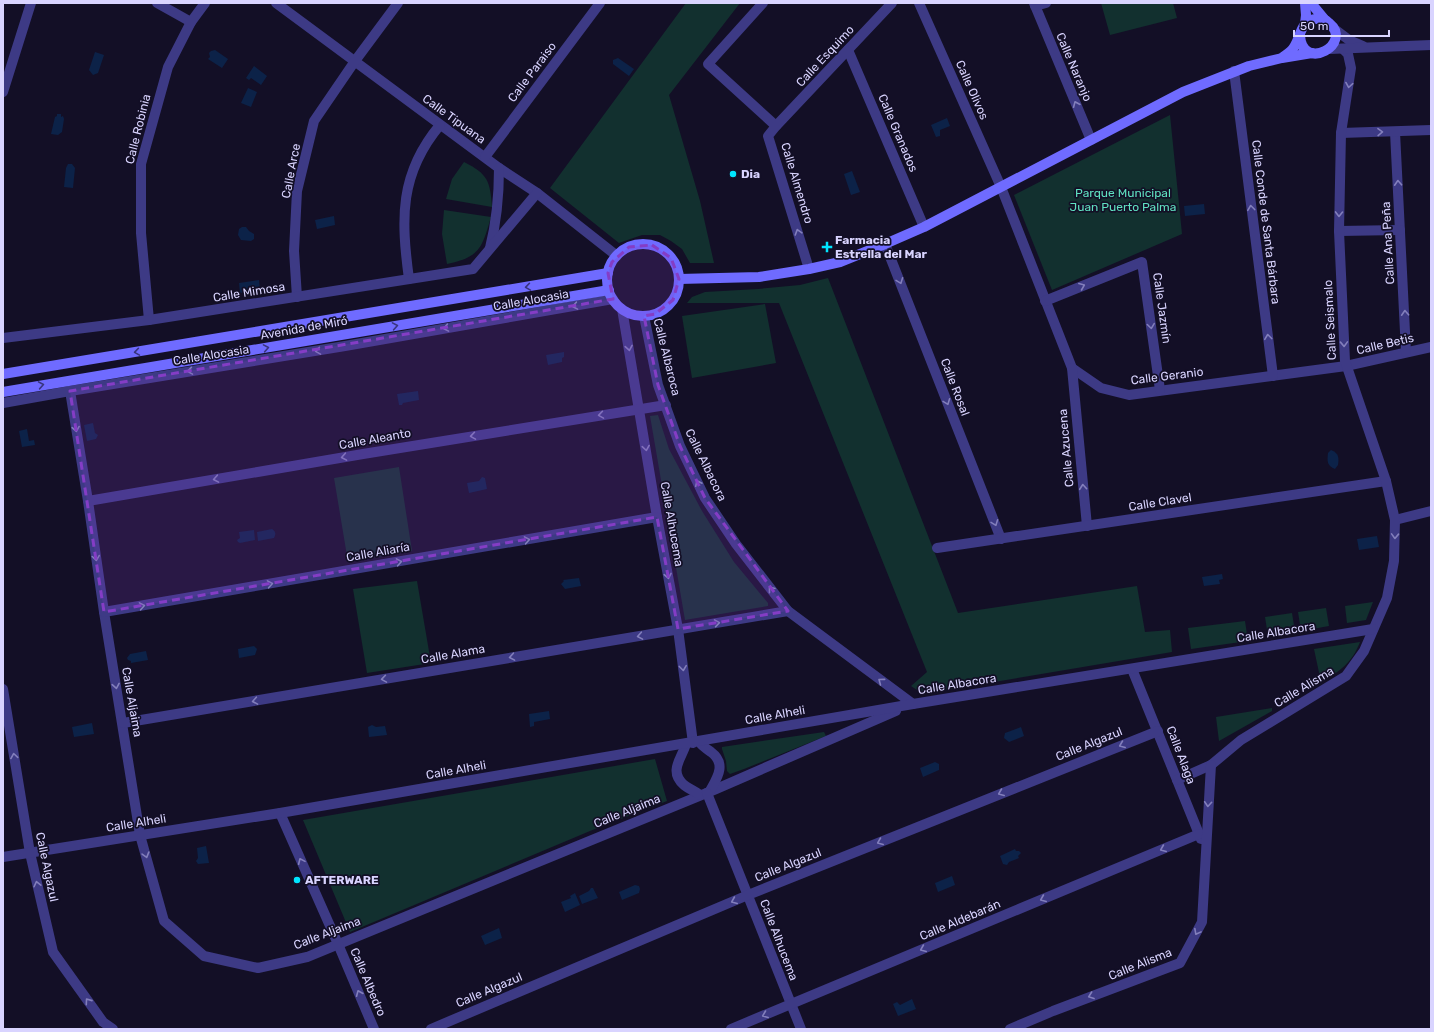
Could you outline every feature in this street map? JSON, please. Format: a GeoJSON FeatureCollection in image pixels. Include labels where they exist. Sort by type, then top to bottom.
{"type":"FeatureCollection","features":[{"type":"Feature","properties":{"kind":"main road"},"geometry":{"type":"LineString","coordinates":[[1282,58],[1294,48],[1300,36],[1305,24],[1305,3]]}},
{"type":"Feature","properties":{"kind":"main road"},"geometry":{"type":"LineString","coordinates":[[679,279],[759,277],[810,269],[840,262],[924,227],[1183,92],[1234,71],[1282,58],[1312,53],[1323,53],[1330,49],[1335,39],[1333,28],[1324,20],[1311,3]]}},
{"type":"Feature","properties":{"kind":"main road"},"geometry":{"type":"LineString","coordinates":[[1305,24],[1311,20],[1324,20]]}},
{"type":"Feature","properties":{"kind":"main road"},"geometry":{"type":"LineString","coordinates":[[1300,36],[1304,48],[1312,53]]}},
{"type":"Feature","properties":{"kind":"main road"},"geometry":{"type":"LineString","coordinates":[[641,244],[652,245],[663,250],[671,258],[677,268],[679,279],[677,290],[672,300],[655,314],[644,316],[633,314],[622,309],[611,295],[608,273],[612,262],[617,256],[629,247],[641,244]]}},
{"type":"Feature","properties":{"kind":"main road","name":"Avenida de Miró"},"geometry":{"type":"LineString","coordinates":[[3,374],[608,273]]}},
{"type":"Feature","properties":{"kind":"main road","name":"Avenida de Miró"},"geometry":{"type":"LineString","coordinates":[[3,392],[611,295]]}},
{"type":"Feature","properties":{"kind":"street"},"geometry":{"type":"LineString","coordinates":[[3,92],[31,3]]}},
{"type":"Feature","properties":{"kind":"street"},"geometry":{"type":"LineString","coordinates":[[157,3],[191,22]]}},
{"type":"Feature","properties":{"kind":"street","name":"Calle Robinia"},"geometry":{"type":"LineString","coordinates":[[149,320],[141,233],[141,164],[168,67],[191,22],[205,3]]}},
{"type":"Feature","properties":{"kind":"street","name":"Calle Tipuana"},"geometry":{"type":"LineString","coordinates":[[276,3],[485,158],[537,193],[617,256]]}},
{"type":"Feature","properties":{"kind":"street","name":"Calle Arce"},"geometry":{"type":"LineString","coordinates":[[297,297],[294,251],[297,191],[314,121],[398,3]]}},
{"type":"Feature","properties":{"kind":"street","name":"Calle Paraiso"},"geometry":{"type":"LineString","coordinates":[[485,158],[600,3]]}},
{"type":"Feature","properties":{"kind":"street"},"geometry":{"type":"LineString","coordinates":[[763,3],[708,64],[776,126]]}},
{"type":"Feature","properties":{"kind":"street","name":"Calle Esquimo"},"geometry":{"type":"LineString","coordinates":[[776,126],[892,3]]}},
{"type":"Feature","properties":{"kind":"street","name":"Calle Olivos"},"geometry":{"type":"LineString","coordinates":[[919,3],[1001,188]]}},
{"type":"Feature","properties":{"kind":"street"},"geometry":{"type":"LineString","coordinates":[[1034,4],[1046,3]]}},
{"type":"Feature","properties":{"kind":"street","name":"Calle Naranjo"},"geometry":{"type":"LineString","coordinates":[[1034,4],[1091,140]]}},
{"type":"Feature","properties":{"kind":"street"},"geometry":{"type":"LineString","coordinates":[[1333,28],[1349,40],[1369,47]]}},
{"type":"Feature","properties":{"kind":"street"},"geometry":{"type":"LineString","coordinates":[[1330,49],[1431,45]]}},
{"type":"Feature","properties":{"kind":"street","name":"Calle Seismalo"},"geometry":{"type":"LineString","coordinates":[[1343,49],[1348,54],[1351,68],[1341,133],[1339,231],[1346,366],[1386,482],[1395,520],[1394,561],[1387,598],[1373,629]]}},
{"type":"Feature","properties":{"kind":"street","name":"Calle Granados"},"geometry":{"type":"LineString","coordinates":[[848,50],[924,227]]}},
{"type":"Feature","properties":{"kind":"street","name":"Calle Conde de Santa Bárbara"},"geometry":{"type":"LineString","coordinates":[[1234,71],[1273,376]]}},
{"type":"Feature","properties":{"kind":"street"},"geometry":{"type":"LineString","coordinates":[[409,279],[404,230],[407,190],[416,162],[428,140],[440,125]]}},
{"type":"Feature","properties":{"kind":"street","name":"Calle Almendro"},"geometry":{"type":"LineString","coordinates":[[776,126],[768,136],[810,269]]}},
{"type":"Feature","properties":{"kind":"street"},"geometry":{"type":"LineString","coordinates":[[1341,133],[1431,130]]}},
{"type":"Feature","properties":{"kind":"street","name":"Calle Ana Peña"},"geometry":{"type":"LineString","coordinates":[[1395,132],[1406,352]]}},
{"type":"Feature","properties":{"kind":"street","name":"Calle Mimosa"},"geometry":{"type":"LineString","coordinates":[[490,250],[497,217],[499,168]]}},
{"type":"Feature","properties":{"kind":"street"},"geometry":{"type":"LineString","coordinates":[[1001,188],[1072,368]]}},
{"type":"Feature","properties":{"kind":"street","name":"Calle Mimosa"},"geometry":{"type":"LineString","coordinates":[[3,338],[149,320],[473,269],[537,193]]}},
{"type":"Feature","properties":{"kind":"street"},"geometry":{"type":"LineString","coordinates":[[1339,231],[1400,230]]}},
{"type":"Feature","properties":{"kind":"street","name":"Calle Rosal"},"geometry":{"type":"LineString","coordinates":[[885,244],[1001,538]]}},
{"type":"Feature","properties":{"kind":"street","name":"Calle Jazmín"},"geometry":{"type":"LineString","coordinates":[[1045,301],[1142,262],[1160,390]]}},
{"type":"Feature","properties":{"kind":"street","name":"Calle Alocasia"},"geometry":{"type":"LineString","coordinates":[[3,403],[345,346],[611,295]]}},
{"type":"Feature","properties":{"kind":"street","name":"Calle Alhucema"},"geometry":{"type":"LineString","coordinates":[[622,309],[657,517],[678,629],[693,743]]}},
{"type":"Feature","properties":{"kind":"street","name":"Calle Albaroca"},"geometry":{"type":"LineString","coordinates":[[644,316],[658,385],[666,405]]}},
{"type":"Feature","properties":{"kind":"street","name":"Calle Betis"},"geometry":{"type":"LineString","coordinates":[[1346,366],[1431,347]]}},
{"type":"Feature","properties":{"kind":"street","name":"Calle Geranio"},"geometry":{"type":"LineString","coordinates":[[1072,368],[1101,388],[1129,395],[1346,366]]}},
{"type":"Feature","properties":{"kind":"street","name":"Calle Azucena"},"geometry":{"type":"LineString","coordinates":[[1072,368],[1087,526]]}},
{"type":"Feature","properties":{"kind":"street","name":"Calle Aljaima"},"geometry":{"type":"LineString","coordinates":[[70,391],[140,835],[164,921],[204,956],[258,968],[307,958],[706,793],[913,704]]}},
{"type":"Feature","properties":{"kind":"street","name":"Calle Aleanto"},"geometry":{"type":"LineString","coordinates":[[88,501],[363,454],[666,405]]}},
{"type":"Feature","properties":{"kind":"street","name":"Calle Albacora"},"geometry":{"type":"LineString","coordinates":[[666,405],[680,446],[705,498],[736,544],[788,611],[913,704],[1373,629]]}},
{"type":"Feature","properties":{"kind":"street","name":"Calle Clavel"},"geometry":{"type":"LineString","coordinates":[[937,548],[1386,482]]}},
{"type":"Feature","properties":{"kind":"street"},"geometry":{"type":"LineString","coordinates":[[1395,520],[1431,510]]}},
{"type":"Feature","properties":{"kind":"street","name":"Calle Aliaría"},"geometry":{"type":"LineString","coordinates":[[104,612],[657,517]]}},
{"type":"Feature","properties":{"kind":"street","name":"Calle Alama"},"geometry":{"type":"LineString","coordinates":[[123,723],[788,611]]}},
{"type":"Feature","properties":{"kind":"street","name":"Calle Alisma"},"geometry":{"type":"LineString","coordinates":[[1177,780],[1211,765],[1241,740],[1346,676],[1364,651],[1373,629]]}},
{"type":"Feature","properties":{"kind":"street","name":"Calle Alaga"},"geometry":{"type":"LineString","coordinates":[[1132,668],[1206,850]]}},
{"type":"Feature","properties":{"kind":"street","name":"Calle Algazul"},"geometry":{"type":"LineString","coordinates":[[3,689],[30,853],[53,952],[103,1022],[114,1029]]}},
{"type":"Feature","properties":{"kind":"street","name":"Calle Alheli"},"geometry":{"type":"LineString","coordinates":[[3,857],[280,813],[913,704]]}},
{"type":"Feature","properties":{"kind":"street","name":"Calle Algazul"},"geometry":{"type":"LineString","coordinates":[[431,1029],[748,895],[1158,730]]}},
{"type":"Feature","properties":{"kind":"street"},"geometry":{"type":"LineString","coordinates":[[693,743],[710,751],[719,762],[720,770],[718,777],[706,793],[682,784],[676,772],[679,758],[693,743]]}},
{"type":"Feature","properties":{"kind":"street","name":"Calle Alisma"},"geometry":{"type":"LineString","coordinates":[[1010,1029],[1053,1010],[1180,963],[1202,922],[1211,765]]}},
{"type":"Feature","properties":{"kind":"street","name":"Calle Alhucema"},"geometry":{"type":"LineString","coordinates":[[706,793],[801,1029]]}},
{"type":"Feature","properties":{"kind":"street","name":"Calle Albedro"},"geometry":{"type":"LineString","coordinates":[[280,813],[374,1029]]}},
{"type":"Feature","properties":{"kind":"street","name":"Calle Aldebarán"},"geometry":{"type":"LineString","coordinates":[[731,1029],[1199,834]]}},
{"type":"Feature","properties":{"kind":"highlighted area"},"geometry":{"type":"Polygon","coordinates":[[[652,245],[671,258],[679,279],[673,300],[655,314],[644,316],[658,385],[680,446],[705,498],[788,611],[678,629],[657,517],[104,612],[70,391],[613,299],[608,273],[612,262],[629,247],[652,245]]]}},
{"type":"Feature","properties":{"kind":"green space"},"geometry":{"type":"Polygon","coordinates":[[[686,3],[740,3],[669,95],[700,201],[714,263],[690,263],[682,249],[660,235],[642,235],[619,243],[550,188],[686,3]]]}},
{"type":"Feature","properties":{"kind":"green space"},"geometry":{"type":"Polygon","coordinates":[[[1101,3],[1173,3],[1177,18],[1110,35],[1101,3]]]}},
{"type":"Feature","properties":{"kind":"green space","name":"Parque Municipal Juan Puerto Palma"},"geometry":{"type":"Polygon","coordinates":[[[1170,115],[1182,234],[1052,290],[1014,195],[1170,115]]]}},
{"type":"Feature","properties":{"kind":"green space"},"geometry":{"type":"Polygon","coordinates":[[[464,162],[478,170],[486,179],[489,184],[492,207],[446,199],[452,179],[464,162]]]}},
{"type":"Feature","properties":{"kind":"green space"},"geometry":{"type":"Polygon","coordinates":[[[444,210],[491,217],[482,244],[478,250],[467,258],[447,264],[442,234],[444,210]]]}},
{"type":"Feature","properties":{"kind":"green space"},"geometry":{"type":"Polygon","coordinates":[[[828,278],[958,613],[1137,586],[1145,632],[1170,630],[1172,652],[923,694],[911,686],[927,672],[779,303],[687,303],[692,297],[705,292],[800,285],[828,278]]]}},
{"type":"Feature","properties":{"kind":"green space"},"geometry":{"type":"Polygon","coordinates":[[[765,304],[776,363],[692,378],[682,316],[765,304]]]}},
{"type":"Feature","properties":{"kind":"green space"},"geometry":{"type":"Polygon","coordinates":[[[658,415],[669,449],[702,511],[734,562],[768,603],[768,606],[685,620],[650,416],[658,415]]]}},
{"type":"Feature","properties":{"kind":"green space"},"geometry":{"type":"Polygon","coordinates":[[[399,467],[412,551],[348,562],[334,478],[399,467]]]}},
{"type":"Feature","properties":{"kind":"green space"},"geometry":{"type":"Polygon","coordinates":[[[417,581],[431,663],[367,673],[353,589],[417,581]]]}},
{"type":"Feature","properties":{"kind":"green space"},"geometry":{"type":"Polygon","coordinates":[[[1373,602],[1366,620],[1347,623],[1345,606],[1373,602]]]}},
{"type":"Feature","properties":{"kind":"green space"},"geometry":{"type":"Polygon","coordinates":[[[1326,608],[1329,626],[1301,631],[1298,612],[1326,608]]]}},
{"type":"Feature","properties":{"kind":"green space"},"geometry":{"type":"Polygon","coordinates":[[[1292,613],[1295,632],[1268,636],[1265,617],[1292,613]]]}},
{"type":"Feature","properties":{"kind":"green space"},"geometry":{"type":"Polygon","coordinates":[[[1245,621],[1248,641],[1191,649],[1188,628],[1245,621]]]}},
{"type":"Feature","properties":{"kind":"green space"},"geometry":{"type":"Polygon","coordinates":[[[1360,642],[1349,661],[1334,674],[1321,682],[1314,649],[1360,642]]]}},
{"type":"Feature","properties":{"kind":"green space"},"geometry":{"type":"Polygon","coordinates":[[[1272,708],[1272,711],[1219,741],[1216,717],[1272,708]]]}},
{"type":"Feature","properties":{"kind":"green space"},"geometry":{"type":"Polygon","coordinates":[[[824,732],[826,736],[744,769],[730,774],[727,771],[722,747],[824,732]]]}},
{"type":"Feature","properties":{"kind":"green space"},"geometry":{"type":"Polygon","coordinates":[[[655,759],[667,801],[590,831],[350,932],[303,820],[655,759]]]}},
{"type":"Feature","properties":{"kind":"water"},"geometry":{"type":"Polygon","coordinates":[[[215,50],[228,59],[222,68],[208,59],[210,57],[209,53],[215,50]]]}},
{"type":"Feature","properties":{"kind":"water"},"geometry":{"type":"Polygon","coordinates":[[[95,52],[104,55],[98,73],[93,75],[89,70],[95,52]]]}},
{"type":"Feature","properties":{"kind":"water"},"geometry":{"type":"Polygon","coordinates":[[[618,58],[634,69],[629,76],[613,64],[613,60],[618,58]]]}},
{"type":"Feature","properties":{"kind":"water"},"geometry":{"type":"Polygon","coordinates":[[[254,66],[267,76],[261,85],[251,78],[249,80],[246,78],[254,66]]]}},
{"type":"Feature","properties":{"kind":"water"},"geometry":{"type":"Polygon","coordinates":[[[248,88],[257,92],[251,107],[241,103],[248,88]]]}},
{"type":"Feature","properties":{"kind":"water"},"geometry":{"type":"Polygon","coordinates":[[[57,114],[61,114],[61,117],[63,116],[64,119],[62,132],[58,135],[51,134],[57,114]]]}},
{"type":"Feature","properties":{"kind":"water"},"geometry":{"type":"Polygon","coordinates":[[[947,118],[950,126],[940,130],[940,136],[936,137],[931,125],[947,118]]]}},
{"type":"Feature","properties":{"kind":"water"},"geometry":{"type":"Polygon","coordinates":[[[68,164],[72,164],[75,168],[73,188],[64,187],[66,168],[68,164]]]}},
{"type":"Feature","properties":{"kind":"water"},"geometry":{"type":"Polygon","coordinates":[[[852,171],[860,192],[851,195],[844,174],[852,171]]]}},
{"type":"Feature","properties":{"kind":"water"},"geometry":{"type":"Polygon","coordinates":[[[1204,204],[1205,214],[1185,216],[1184,206],[1204,204]]]}},
{"type":"Feature","properties":{"kind":"water"},"geometry":{"type":"Polygon","coordinates":[[[334,216],[335,225],[317,229],[315,220],[334,216]]]}},
{"type":"Feature","properties":{"kind":"water"},"geometry":{"type":"Polygon","coordinates":[[[246,227],[254,234],[254,239],[251,241],[241,240],[238,235],[239,229],[246,227]]]}},
{"type":"Feature","properties":{"kind":"water"},"geometry":{"type":"Polygon","coordinates":[[[259,280],[260,290],[240,293],[239,283],[259,280]]]}},
{"type":"Feature","properties":{"kind":"water"},"geometry":{"type":"Polygon","coordinates":[[[564,352],[562,362],[548,365],[546,355],[564,352]]]}},
{"type":"Feature","properties":{"kind":"water"},"geometry":{"type":"Polygon","coordinates":[[[418,391],[419,400],[399,405],[397,394],[418,391]]]}},
{"type":"Feature","properties":{"kind":"water"},"geometry":{"type":"Polygon","coordinates":[[[93,423],[95,433],[98,435],[96,439],[87,441],[84,425],[93,423]]]}},
{"type":"Feature","properties":{"kind":"water"},"geometry":{"type":"Polygon","coordinates":[[[27,429],[29,441],[34,440],[35,445],[22,447],[19,431],[27,429]]]}},
{"type":"Feature","properties":{"kind":"water"},"geometry":{"type":"Polygon","coordinates":[[[1331,450],[1337,454],[1338,458],[1338,465],[1335,469],[1329,465],[1328,461],[1328,453],[1331,450]]]}},
{"type":"Feature","properties":{"kind":"water"},"geometry":{"type":"Polygon","coordinates":[[[482,477],[485,478],[487,489],[469,493],[467,483],[479,481],[482,477]]]}},
{"type":"Feature","properties":{"kind":"water"},"geometry":{"type":"Polygon","coordinates":[[[272,529],[275,533],[274,538],[258,541],[257,532],[272,529]]]}},
{"type":"Feature","properties":{"kind":"water"},"geometry":{"type":"Polygon","coordinates":[[[254,530],[255,540],[240,543],[238,542],[237,540],[240,538],[239,532],[254,530]]]}},
{"type":"Feature","properties":{"kind":"water"},"geometry":{"type":"Polygon","coordinates":[[[1377,536],[1379,547],[1359,550],[1357,539],[1377,536]]]}},
{"type":"Feature","properties":{"kind":"water"},"geometry":{"type":"Polygon","coordinates":[[[1222,574],[1223,579],[1219,580],[1220,584],[1204,586],[1202,577],[1222,574]]]}},
{"type":"Feature","properties":{"kind":"water"},"geometry":{"type":"Polygon","coordinates":[[[579,578],[581,586],[565,589],[561,584],[564,581],[563,580],[579,578]]]}},
{"type":"Feature","properties":{"kind":"water"},"geometry":{"type":"Polygon","coordinates":[[[254,646],[257,649],[255,655],[239,658],[238,649],[254,646]]]}},
{"type":"Feature","properties":{"kind":"water"},"geometry":{"type":"Polygon","coordinates":[[[146,651],[148,660],[131,663],[131,661],[127,658],[130,654],[146,651]]]}},
{"type":"Feature","properties":{"kind":"water"},"geometry":{"type":"Polygon","coordinates":[[[549,711],[550,719],[534,722],[534,726],[530,727],[529,714],[549,711]]]}},
{"type":"Feature","properties":{"kind":"water"},"geometry":{"type":"Polygon","coordinates":[[[92,723],[94,734],[74,737],[72,727],[92,723]]]}},
{"type":"Feature","properties":{"kind":"water"},"geometry":{"type":"Polygon","coordinates":[[[372,725],[376,727],[385,726],[387,735],[369,737],[368,727],[372,725]]]}},
{"type":"Feature","properties":{"kind":"water"},"geometry":{"type":"Polygon","coordinates":[[[1021,727],[1024,736],[1009,742],[1004,738],[1005,733],[1021,727]]]}},
{"type":"Feature","properties":{"kind":"water"},"geometry":{"type":"Polygon","coordinates":[[[935,762],[939,764],[939,770],[923,777],[920,768],[935,762]]]}},
{"type":"Feature","properties":{"kind":"water"},"geometry":{"type":"Polygon","coordinates":[[[206,846],[209,863],[198,864],[196,861],[198,858],[197,848],[206,846]]]}},
{"type":"Feature","properties":{"kind":"water"},"geometry":{"type":"Polygon","coordinates":[[[1015,849],[1021,853],[1018,856],[1019,858],[1009,862],[1007,865],[1003,864],[1000,856],[1015,849]]]}},
{"type":"Feature","properties":{"kind":"water"},"geometry":{"type":"Polygon","coordinates":[[[952,876],[955,885],[938,892],[935,883],[952,876]]]}},
{"type":"Feature","properties":{"kind":"water"},"geometry":{"type":"Polygon","coordinates":[[[635,885],[639,886],[639,893],[622,900],[619,892],[635,885]]]}},
{"type":"Feature","properties":{"kind":"water"},"geometry":{"type":"Polygon","coordinates":[[[593,888],[598,898],[582,904],[579,896],[589,891],[593,888]]]}},
{"type":"Feature","properties":{"kind":"water"},"geometry":{"type":"Polygon","coordinates":[[[575,893],[580,905],[565,912],[561,902],[571,898],[570,896],[575,893]]]}},
{"type":"Feature","properties":{"kind":"water"},"geometry":{"type":"Polygon","coordinates":[[[499,928],[502,938],[485,945],[481,936],[499,928]]]}},
{"type":"Feature","properties":{"kind":"water"},"geometry":{"type":"Polygon","coordinates":[[[912,999],[916,1009],[898,1016],[893,1004],[897,1002],[900,1005],[912,999]]]}},
{"type":"Feature","properties":{"kind":"place","name":"Dia"},"geometry":{"type":"Point","coordinates":[733,174]}},
{"type":"Feature","properties":{"kind":"place","name":"Farmacia Estrella del Mar"},"geometry":{"type":"Point","coordinates":[827,247]}},
{"type":"Feature","properties":{"kind":"place","name":"AFTERWARE"},"geometry":{"type":"Point","coordinates":[297,880]}}]}
